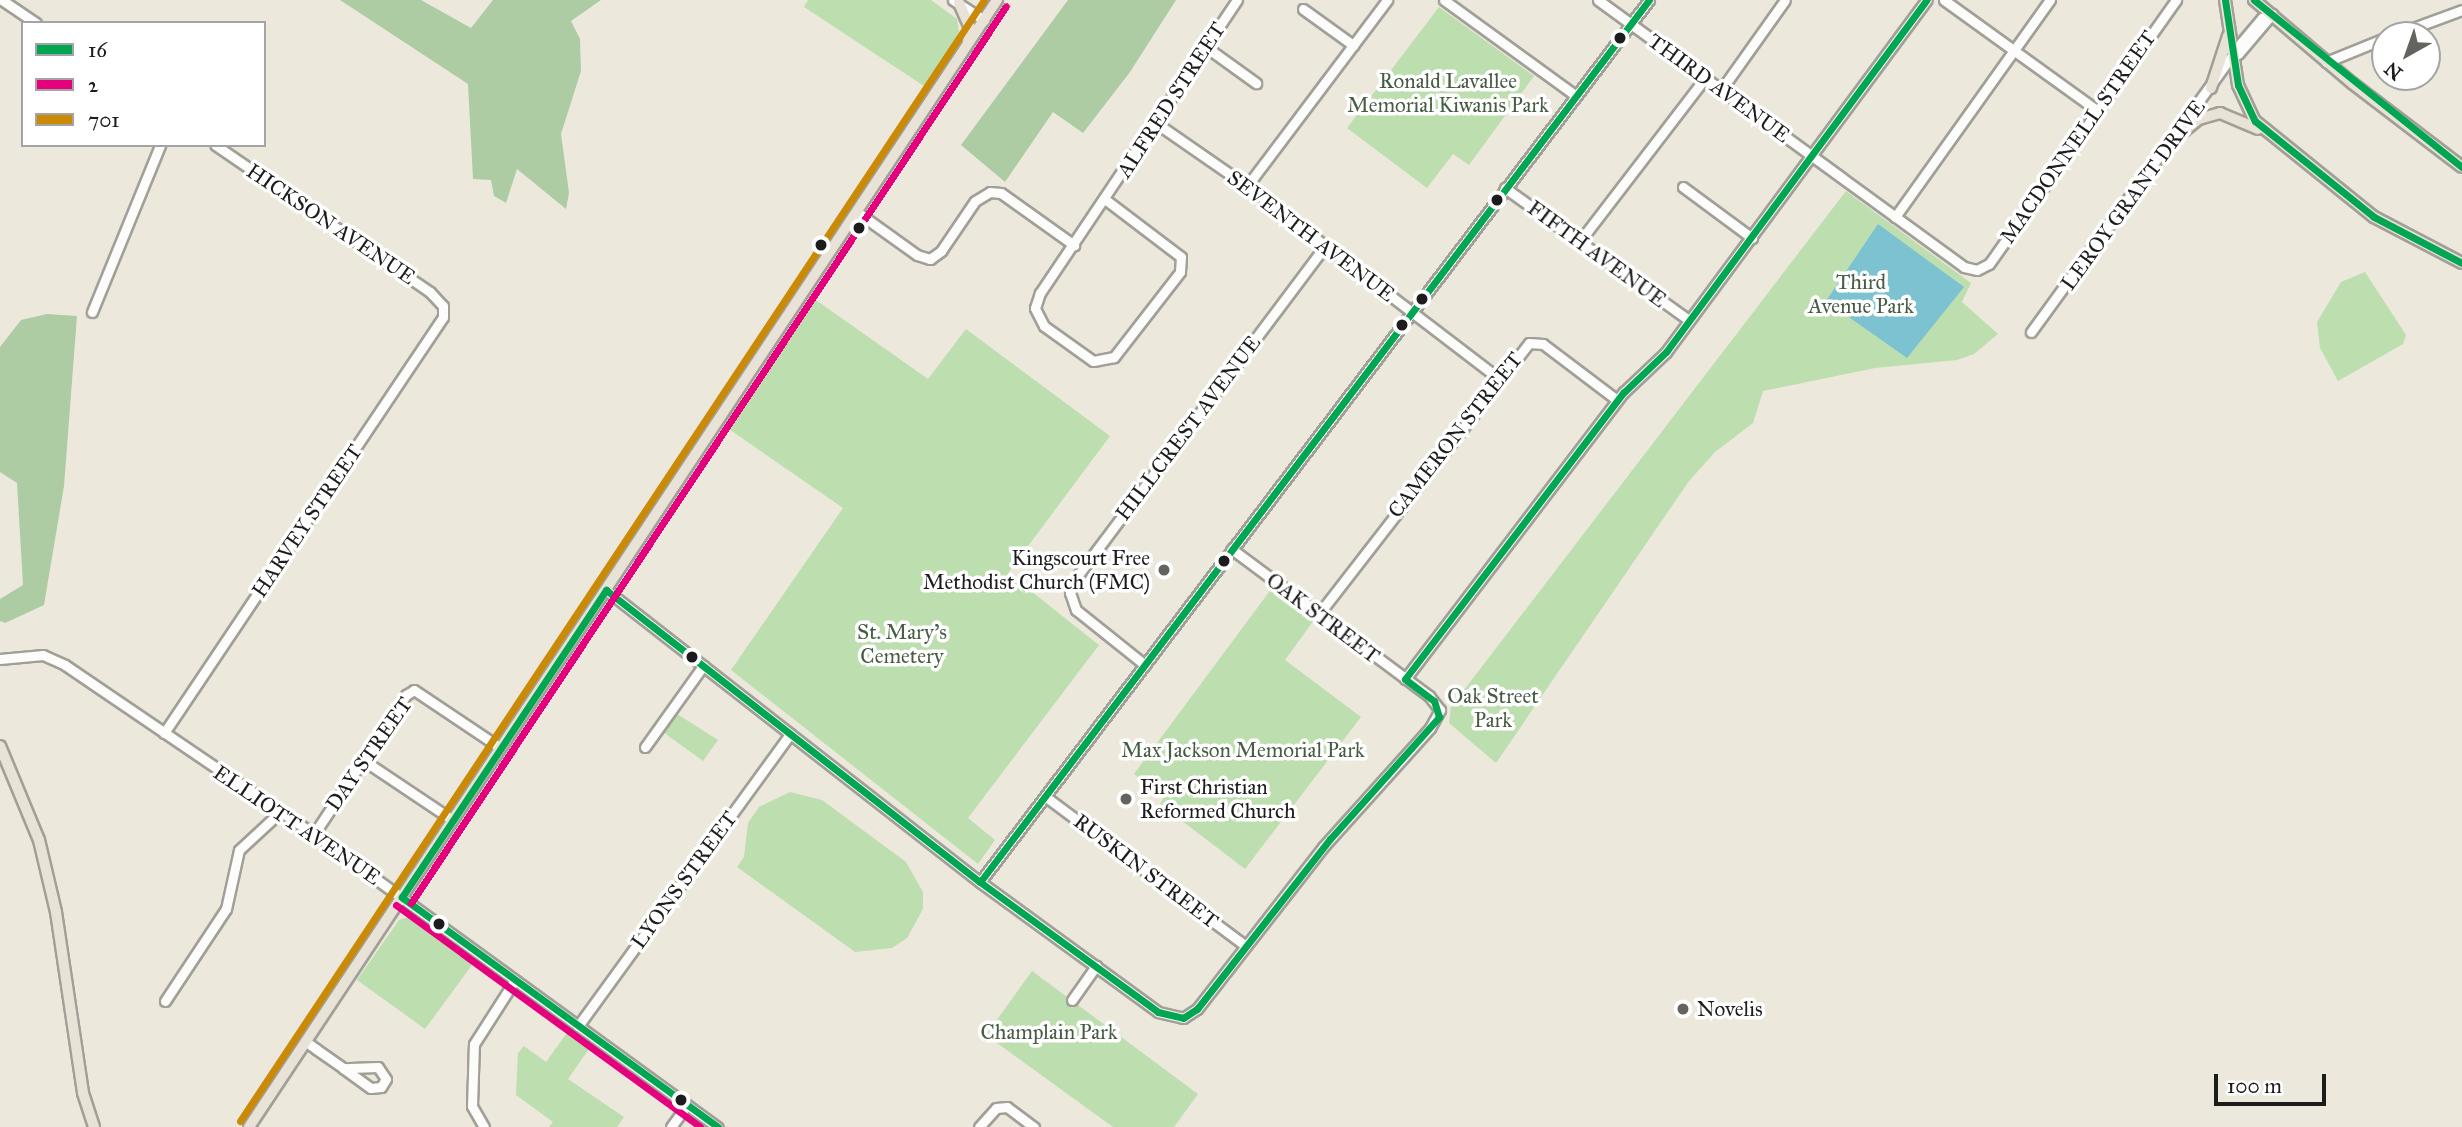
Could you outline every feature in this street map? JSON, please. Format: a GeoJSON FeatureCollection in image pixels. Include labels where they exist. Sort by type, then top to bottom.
{"type":"FeatureCollection","features":[{"type":"Feature","properties":{"kind":"main road"},"geometry":{"type":"LineString","coordinates":[[250,1127],[451,819],[998,0]]}},
{"type":"Feature","properties":{"kind":"main road"},"geometry":{"type":"LineString","coordinates":[[2224,0],[2245,106],[2270,136],[2374,217],[2462,263]]}},
{"type":"Feature","properties":{"kind":"main road"},"geometry":{"type":"LineString","coordinates":[[2254,0],[2326,62],[2462,167]]}},
{"type":"Feature","properties":{"kind":"main road"},"geometry":{"type":"LineString","coordinates":[[956,2],[970,28],[968,44]]}},
{"type":"Feature","properties":{"kind":"main road"},"geometry":{"type":"LineString","coordinates":[[2211,88],[2225,53],[2230,20]]}},
{"type":"Feature","properties":{"kind":"main road"},"geometry":{"type":"LineString","coordinates":[[2174,139],[2199,119],[2220,113],[2270,136]]}},
{"type":"Feature","properties":{"kind":"main road"},"geometry":{"type":"LineString","coordinates":[[0,746],[39,840],[53,900],[83,1093],[94,1127]]}},
{"type":"Feature","properties":{"kind":"street"},"geometry":{"type":"LineString","coordinates":[[2,0],[33,21]]}},
{"type":"Feature","properties":{"kind":"street","name":"ALFRED STREET"},"geometry":{"type":"LineString","coordinates":[[1106,200],[1181,257],[1180,272],[1123,348],[1105,361],[1093,362],[1044,326],[1035,308],[1040,293],[1106,200],[1237,0]]}},
{"type":"Feature","properties":{"kind":"street"},"geometry":{"type":"LineString","coordinates":[[1247,186],[1387,0]]}},
{"type":"Feature","properties":{"kind":"street"},"geometry":{"type":"LineString","coordinates":[[1444,0],[1576,96]]}},
{"type":"Feature","properties":{"kind":"street","name":"THIRD AVENUE"},"geometry":{"type":"LineString","coordinates":[[1598,0],[1964,267],[1977,270]]}},
{"type":"Feature","properties":{"kind":"street"},"geometry":{"type":"LineString","coordinates":[[980,882],[1649,0]]}},
{"type":"Feature","properties":{"kind":"street"},"geometry":{"type":"LineString","coordinates":[[1721,90],[1785,0]]}},
{"type":"Feature","properties":{"kind":"street"},"geometry":{"type":"LineString","coordinates":[[1405,679],[1617,400],[1666,352],[1926,0]]}},
{"type":"Feature","properties":{"kind":"street"},"geometry":{"type":"LineString","coordinates":[[1944,0],[2098,111]]}},
{"type":"Feature","properties":{"kind":"street"},"geometry":{"type":"LineString","coordinates":[[1895,217],[2050,0]]}},
{"type":"Feature","properties":{"kind":"street","name":"MACDONNELL STREET"},"geometry":{"type":"LineString","coordinates":[[1977,270],[1989,264],[2176,0]]}},
{"type":"Feature","properties":{"kind":"street"},"geometry":{"type":"LineString","coordinates":[[956,2],[984,20]]}},
{"type":"Feature","properties":{"kind":"street"},"geometry":{"type":"LineString","coordinates":[[1303,9],[1353,45]]}},
{"type":"Feature","properties":{"kind":"street"},"geometry":{"type":"LineString","coordinates":[[2432,21],[2462,10]]}},
{"type":"Feature","properties":{"kind":"street","name":"LEROY GRANT DRIVE"},"geometry":{"type":"LineString","coordinates":[[2031,332],[2234,57],[2272,14]]}},
{"type":"Feature","properties":{"kind":"street"},"geometry":{"type":"LineString","coordinates":[[2326,62],[2371,44]]}},
{"type":"Feature","properties":{"kind":"street"},"geometry":{"type":"LineString","coordinates":[[1206,47],[1256,83]]}},
{"type":"Feature","properties":{"kind":"street"},"geometry":{"type":"LineString","coordinates":[[1580,241],[1705,78]]}},
{"type":"Feature","properties":{"kind":"street","name":"SEVENTH AVENUE"},"geometry":{"type":"LineString","coordinates":[[1156,123],[1247,186],[1498,378]]}},
{"type":"Feature","properties":{"kind":"street"},"geometry":{"type":"LineString","coordinates":[[92,312],[159,147]]}},
{"type":"Feature","properties":{"kind":"street","name":"HICKSON AVENUE"},"geometry":{"type":"LineString","coordinates":[[218,147],[430,292],[443,306]]}},
{"type":"Feature","properties":{"kind":"street"},"geometry":{"type":"LineString","coordinates":[[1683,187],[1752,238]]}},
{"type":"Feature","properties":{"kind":"street","name":"FIFTH AVENUE"},"geometry":{"type":"LineString","coordinates":[[1505,188],[1689,320]]}},
{"type":"Feature","properties":{"kind":"street"},"geometry":{"type":"LineString","coordinates":[[857,212],[930,259],[941,251],[975,201],[990,192],[1001,193],[1074,245]]}},
{"type":"Feature","properties":{"kind":"street","name":"HILLCREST AVENUE"},"geometry":{"type":"LineString","coordinates":[[1145,665],[1076,610],[1070,593],[1075,579],[1324,247]]}},
{"type":"Feature","properties":{"kind":"street","name":"HARVEY STREET"},"geometry":{"type":"LineString","coordinates":[[164,733],[438,327],[443,306]]}},
{"type":"Feature","properties":{"kind":"street","name":"CAMERON STREET"},"geometry":{"type":"LineString","coordinates":[[1318,615],[1498,378],[1528,343],[1543,344],[1617,400]]}},
{"type":"Feature","properties":{"kind":"street","name":"OAK STREET"},"geometry":{"type":"LineString","coordinates":[[1232,549],[1434,701],[1439,717],[1330,839],[1246,946]]}},
{"type":"Feature","properties":{"kind":"street"},"geometry":{"type":"LineString","coordinates":[[606,590],[980,882],[1158,1012],[1183,1018],[1197,1009],[1246,946]]}},
{"type":"Feature","properties":{"kind":"street","name":"ELLIOTT AVENUE"},"geometry":{"type":"LineString","coordinates":[[0,659],[43,655],[65,665],[314,834],[718,1127]]}},
{"type":"Feature","properties":{"kind":"street"},"geometry":{"type":"LineString","coordinates":[[645,747],[703,666]]}},
{"type":"Feature","properties":{"kind":"street","name":"DAY STREET"},"geometry":{"type":"LineString","coordinates":[[314,834],[414,690],[499,747]]}},
{"type":"Feature","properties":{"kind":"street","name":"LYONS STREET"},"geometry":{"type":"LineString","coordinates":[[578,1026],[790,734]]}},
{"type":"Feature","properties":{"kind":"street"},"geometry":{"type":"LineString","coordinates":[[363,761],[451,819]]}},
{"type":"Feature","properties":{"kind":"street","name":"RUSKIN STREET"},"geometry":{"type":"LineString","coordinates":[[1046,797],[1246,946]]}},
{"type":"Feature","properties":{"kind":"street"},"geometry":{"type":"LineString","coordinates":[[165,1001],[226,909],[239,850],[280,812]]}},
{"type":"Feature","properties":{"kind":"street"},"geometry":{"type":"LineString","coordinates":[[1072,1000],[1096,966]]}},
{"type":"Feature","properties":{"kind":"street"},"geometry":{"type":"LineString","coordinates":[[484,1127],[472,1106],[474,1044],[515,980]]}},
{"type":"Feature","properties":{"kind":"street"},"geometry":{"type":"LineString","coordinates":[[304,1041],[343,1068]]}},
{"type":"Feature","properties":{"kind":"street"},"geometry":{"type":"LineString","coordinates":[[671,1127],[687,1105]]}},
{"type":"Feature","properties":{"kind":"street"},"geometry":{"type":"LineString","coordinates":[[979,1127],[996,1108],[1007,1107],[1034,1127]]}},
{"type":"Feature","properties":{"kind":"green space"},"geometry":{"type":"Polygon","coordinates":[[[340,0],[421,0],[471,28],[493,0],[601,0],[571,21],[580,39],[581,71],[561,134],[569,193],[566,209],[517,169],[506,203],[494,196],[491,180],[473,179],[468,84],[340,0]]]}},
{"type":"Feature","properties":{"kind":"green space"},"geometry":{"type":"Polygon","coordinates":[[[808,0],[931,0],[957,19],[959,32],[927,88],[804,7],[808,0]]]}},
{"type":"Feature","properties":{"kind":"green space"},"geometry":{"type":"Polygon","coordinates":[[[1068,0],[1176,0],[1130,72],[1083,133],[1053,112],[1005,182],[961,145],[1068,0]]]}},
{"type":"Feature","properties":{"kind":"green space","name":"Ronald Lavallee Memorial Kiwanis Park"},"geometry":{"type":"Polygon","coordinates":[[[1439,7],[1534,76],[1469,165],[1453,154],[1427,188],[1347,128],[1439,7]]]}},
{"type":"Feature","properties":{"kind":"green space"},"geometry":{"type":"Polygon","coordinates":[[[1846,191],[1971,283],[1962,302],[1998,334],[1974,354],[1957,360],[1875,368],[1763,391],[1753,423],[1715,452],[1689,481],[1496,763],[1449,723],[1451,707],[1846,191]]]}},
{"type":"Feature","properties":{"kind":"green space"},"geometry":{"type":"Polygon","coordinates":[[[2365,272],[2406,335],[2403,344],[2338,381],[2320,348],[2317,322],[2341,282],[2365,272]]]}},
{"type":"Feature","properties":{"kind":"green space","name":"St. Mary's Cemetery"},"geometry":{"type":"Polygon","coordinates":[[[813,298],[928,379],[966,329],[1110,436],[1008,573],[1099,645],[968,818],[995,840],[978,864],[731,670],[843,508],[723,425],[813,298]]]}},
{"type":"Feature","properties":{"kind":"green space"},"geometry":{"type":"Polygon","coordinates":[[[47,314],[77,316],[64,486],[44,605],[5,623],[0,621],[0,599],[23,585],[17,483],[0,472],[0,347],[21,320],[47,314]]]}},
{"type":"Feature","properties":{"kind":"green space","name":"Max Jackson Memorial Park"},"geometry":{"type":"Polygon","coordinates":[[[1272,588],[1314,620],[1285,660],[1361,717],[1245,869],[1160,804],[1164,797],[1134,774],[1272,588]]]}},
{"type":"Feature","properties":{"kind":"green space"},"geometry":{"type":"Polygon","coordinates":[[[677,714],[718,740],[703,761],[663,732],[677,714]]]}},
{"type":"Feature","properties":{"kind":"green space"},"geometry":{"type":"Polygon","coordinates":[[[790,792],[822,800],[906,862],[923,892],[923,909],[907,938],[892,948],[855,952],[737,867],[744,857],[748,823],[759,807],[790,792]]]}},
{"type":"Feature","properties":{"kind":"green space"},"geometry":{"type":"Polygon","coordinates":[[[413,916],[475,961],[425,1029],[357,980],[399,920],[413,916]]]}},
{"type":"Feature","properties":{"kind":"green space","name":"Champlain Park"},"geometry":{"type":"Polygon","coordinates":[[[1032,971],[1198,1094],[1174,1127],[1113,1127],[986,1035],[1032,971]]]}},
{"type":"Feature","properties":{"kind":"green space"},"geometry":{"type":"Polygon","coordinates":[[[569,1030],[591,1046],[568,1079],[624,1117],[617,1127],[549,1127],[553,1122],[516,1095],[518,1053],[524,1046],[546,1062],[569,1030]]]}},
{"type":"Feature","properties":{"kind":"water"},"geometry":{"type":"Polygon","coordinates":[[[1878,224],[1964,287],[1907,358],[1826,301],[1878,224]]]}},
{"type":"Feature","properties":{"kind":"transit line","name":"701"},"geometry":{"type":"LineString","coordinates":[[240,1121],[984,0]]}},
{"type":"Feature","properties":{"kind":"transit line","name":"16"},"geometry":{"type":"LineString","coordinates":[[980,882],[1649,0]]}},
{"type":"Feature","properties":{"kind":"transit line","name":"16"},"geometry":{"type":"LineString","coordinates":[[718,1127],[402,897],[606,590],[980,882],[1158,1012],[1183,1018],[1197,1009],[1330,839],[1439,717],[1434,701],[1405,679],[1624,392],[1666,352],[1926,0]]}},
{"type":"Feature","properties":{"kind":"transit line","name":"16"},"geometry":{"type":"LineString","coordinates":[[2225,0],[2238,85],[2255,121],[2374,217],[2462,263]]}},
{"type":"Feature","properties":{"kind":"transit line","name":"16"},"geometry":{"type":"LineString","coordinates":[[2254,0],[2462,167]]}},
{"type":"Feature","properties":{"kind":"transit line","name":"2"},"geometry":{"type":"LineString","coordinates":[[411,903],[1006,6]]}},
{"type":"Feature","properties":{"kind":"transit line","name":"2"},"geometry":{"type":"LineString","coordinates":[[396,905],[700,1127]]}},
{"type":"Feature","properties":{"kind":"place","name":"Kingscourt Free Methodist Church (FMC)"},"geometry":{"type":"Point","coordinates":[1164,570]}},
{"type":"Feature","properties":{"kind":"place","name":"First Christian Reformed Church"},"geometry":{"type":"Point","coordinates":[1126,799]}},
{"type":"Feature","properties":{"kind":"place","name":"Novelis"},"geometry":{"type":"Point","coordinates":[1683,1009]}},
{"type":"Feature","properties":{"kind":"park label","name":"Third Avenue Park"},"geometry":{"type":"Point","coordinates":[1861,294]}},
{"type":"Feature","properties":{"kind":"park label","name":"Oak Street Park"},"geometry":{"type":"Point","coordinates":[1493,708]}}]}
